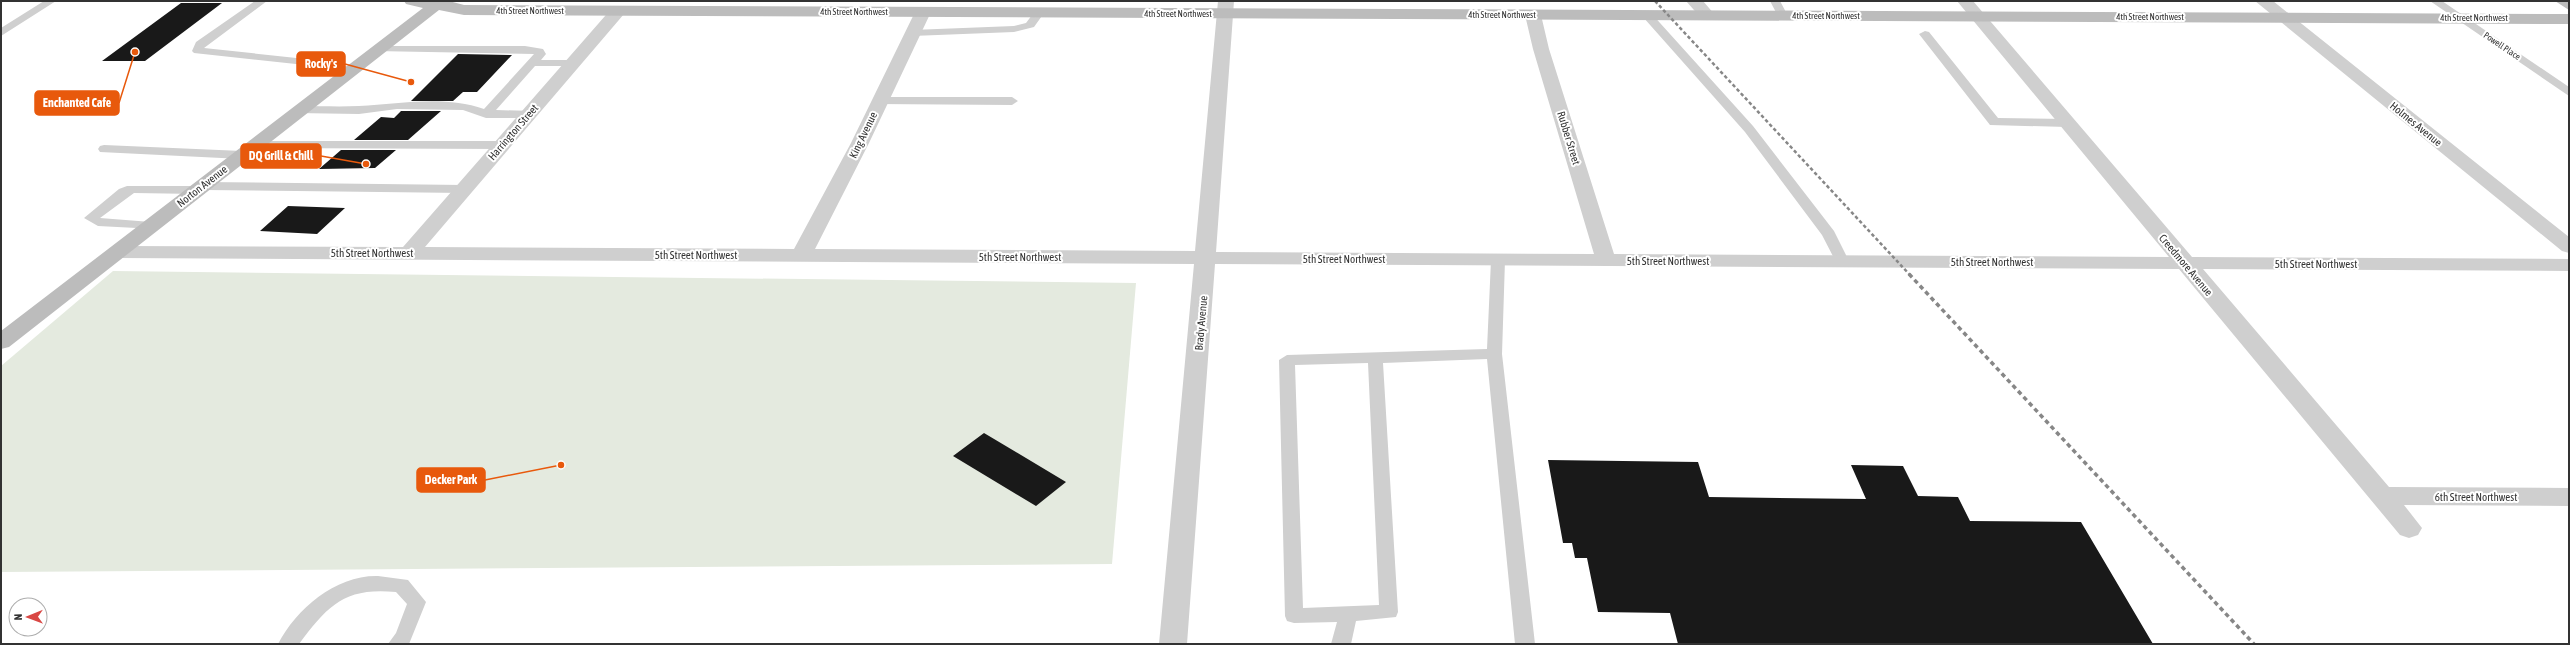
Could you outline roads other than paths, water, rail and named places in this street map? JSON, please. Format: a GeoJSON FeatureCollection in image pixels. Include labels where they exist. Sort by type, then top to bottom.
{"type":"FeatureCollection","features":[{"type":"Feature","properties":{"kind":"street","name":"4th Street Northwest"},"geometry":{"type":"LineString","coordinates":[[412,1],[437,4],[464,10],[1039,13],[1226,7],[1533,15],[2569,19]]}},
{"type":"Feature","properties":{"kind":"street"},"geometry":{"type":"LineString","coordinates":[[1694,1],[1707,15]]}},
{"type":"Feature","properties":{"kind":"street","name":"Creedmore Avenue"},"geometry":{"type":"LineString","coordinates":[[1965,1],[2184,263],[2383,496],[2408,528]]}},
{"type":"Feature","properties":{"kind":"street","name":"Holmes Avenue"},"geometry":{"type":"LineString","coordinates":[[2263,1],[2569,247]]}},
{"type":"Feature","properties":{"kind":"street"},"geometry":{"type":"LineString","coordinates":[[2563,1],[2569,5]]}},
{"type":"Feature","properties":{"kind":"street","name":"Norton Avenue"},"geometry":{"type":"LineString","coordinates":[[1,342],[437,4]]}},
{"type":"Feature","properties":{"kind":"street","name":"Brady Avenue"},"geometry":{"type":"LineString","coordinates":[[1173,644],[1226,7]]}},
{"type":"Feature","properties":{"kind":"street","name":"Harrington Street"},"geometry":{"type":"LineString","coordinates":[[408,254],[618,11]]}},
{"type":"Feature","properties":{"kind":"street","name":"King Avenue"},"geometry":{"type":"LineString","coordinates":[[801,256],[880,101],[922,12]]}},
{"type":"Feature","properties":{"kind":"street","name":"Rubber Street"},"geometry":{"type":"LineString","coordinates":[[1533,15],[1541,49],[1606,260]]}},
{"type":"Feature","properties":{"kind":"street","name":"5th Street Northwest"},"geometry":{"type":"LineString","coordinates":[[118,252],[2569,265]]}},
{"type":"Feature","properties":{"kind":"street","name":"6th Street Northwest"},"geometry":{"type":"LineString","coordinates":[[2383,496],[2569,497]]}},
{"type":"Feature","properties":{"kind":"lane"},"geometry":{"type":"LineString","coordinates":[[1,33],[51,1]]}},
{"type":"Feature","properties":{"kind":"lane"},"geometry":{"type":"LineString","coordinates":[[262,1],[200,44],[198,51],[334,65],[352,70]]}},
{"type":"Feature","properties":{"kind":"lane"},"geometry":{"type":"LineString","coordinates":[[1775,1],[1784,16]]}},
{"type":"Feature","properties":{"kind":"lane","name":"Powell Place"},"geometry":{"type":"LineString","coordinates":[[2435,1],[2569,92]]}},
{"type":"Feature","properties":{"kind":"lane"},"geometry":{"type":"LineString","coordinates":[[912,33],[1014,29],[1030,25],[1039,13]]}},
{"type":"Feature","properties":{"kind":"lane"},"geometry":{"type":"LineString","coordinates":[[1647,15],[1748,129],[1829,234],[1842,261]]}},
{"type":"Feature","properties":{"kind":"lane"},"geometry":{"type":"LineString","coordinates":[[1925,34],[1994,122],[2067,123]]}},
{"type":"Feature","properties":{"kind":"lane"},"geometry":{"type":"LineString","coordinates":[[378,49],[525,49],[539,52],[540,54],[486,114]]}},
{"type":"Feature","properties":{"kind":"lane"},"geometry":{"type":"LineString","coordinates":[[532,63],[573,63]]}},
{"type":"Feature","properties":{"kind":"lane"},"geometry":{"type":"LineString","coordinates":[[880,101],[1012,101]]}},
{"type":"Feature","properties":{"kind":"lane"},"geometry":{"type":"LineString","coordinates":[[300,110],[359,110],[398,105],[464,106],[486,114],[529,114]]}},
{"type":"Feature","properties":{"kind":"lane"},"geometry":{"type":"LineString","coordinates":[[104,149],[249,150],[503,145]]}},
{"type":"Feature","properties":{"kind":"lane"},"geometry":{"type":"LineString","coordinates":[[151,226],[98,222],[91,218],[124,192],[132,189],[464,189]]}},
{"type":"Feature","properties":{"kind":"lane"},"geometry":{"type":"LineString","coordinates":[[1498,260],[1494,354],[1525,644]]}},
{"type":"Feature","properties":{"kind":"lane"},"geometry":{"type":"LineString","coordinates":[[1374,358],[1389,612],[1294,616],[1288,360],[1494,354]]}},
{"type":"Feature","properties":{"kind":"lane"},"geometry":{"type":"LineString","coordinates":[[288,644],[313,610],[343,590],[370,583],[401,586],[417,602],[404,636],[398,644]]}},
{"type":"Feature","properties":{"kind":"lane"},"geometry":{"type":"LineString","coordinates":[[1341,644],[1348,614]]}},
{"type":"Feature","properties":{"kind":"railway"},"geometry":{"type":"LineString","coordinates":[[1655,1],[1910,275]]}},
{"type":"Feature","properties":{"kind":"railway"},"geometry":{"type":"LineString","coordinates":[[1909,274],[2254,644]]}},
{"type":"Feature","properties":{"kind":"place","name":"Enchanted Cafe"},"geometry":{"type":"Point","coordinates":[135,52]}},
{"type":"Feature","properties":{"kind":"place","name":"Rocky's"},"geometry":{"type":"Point","coordinates":[411,82]}},
{"type":"Feature","properties":{"kind":"place","name":"DQ Grill & Chill"},"geometry":{"type":"Point","coordinates":[366,164]}},
{"type":"Feature","properties":{"kind":"place","name":"Decker Park"},"geometry":{"type":"Point","coordinates":[561,465]}}]}
